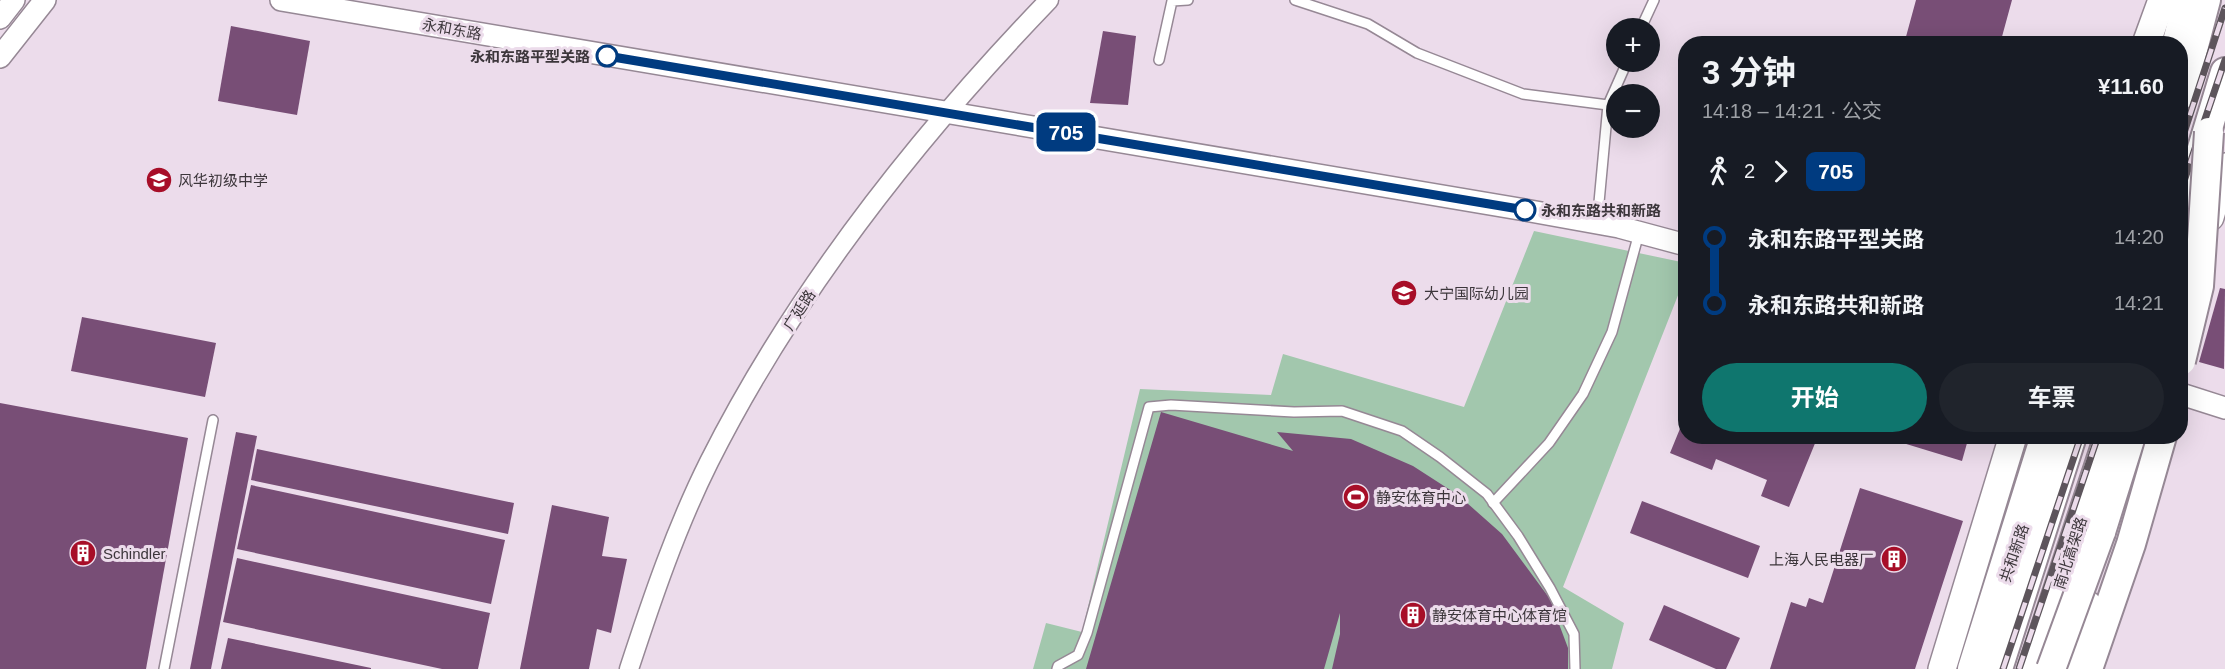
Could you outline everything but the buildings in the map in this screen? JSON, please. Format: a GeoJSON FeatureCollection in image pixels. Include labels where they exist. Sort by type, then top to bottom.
{"type":"FeatureCollection","features":[{"type":"Feature","properties":{"kind":"highway"},"geometry":{"type":"LineString","coordinates":[[2188,36],[2205,0]]}},
{"type":"Feature","properties":{"kind":"highway"},"geometry":{"type":"LineString","coordinates":[[2188,67],[2205,0]]}},
{"type":"Feature","properties":{"kind":"highway"},"geometry":{"type":"LineString","coordinates":[[2188,196],[2225,72]]}},
{"type":"Feature","properties":{"kind":"highway"},"geometry":{"type":"LineString","coordinates":[[2188,332],[2199,286],[2209,132]]}},
{"type":"Feature","properties":{"kind":"highway"},"geometry":{"type":"LineString","coordinates":[[1974,669],[2043,444]]}},
{"type":"Feature","properties":{"kind":"highway"},"geometry":{"type":"LineString","coordinates":[[1998,669],[2069,444]]}},
{"type":"Feature","properties":{"kind":"highway","name":"南北高架路"},"geometry":{"type":"LineString","coordinates":[[2032,669],[2106,444]]}},
{"type":"Feature","properties":{"kind":"highway"},"geometry":{"type":"LineString","coordinates":[[2069,665],[2101,532],[2129,444]]}},
{"type":"Feature","properties":{"kind":"highway"},"geometry":{"type":"LineString","coordinates":[[2069,665],[2130,544],[2160,444]]}},
{"type":"Feature","properties":{"kind":"main road"},"geometry":{"type":"LineString","coordinates":[[2149,36],[2162,0]]}},
{"type":"Feature","properties":{"kind":"main road"},"geometry":{"type":"LineString","coordinates":[[2178,36],[2187,0]]}},
{"type":"Feature","properties":{"kind":"main road"},"geometry":{"type":"LineString","coordinates":[[2188,216],[2225,99]]}},
{"type":"Feature","properties":{"kind":"main road"},"geometry":{"type":"LineString","coordinates":[[2188,292],[2225,166]]}},
{"type":"Feature","properties":{"kind":"main road"},"geometry":{"type":"LineString","coordinates":[[1942,669],[2011,444]]}},
{"type":"Feature","properties":{"kind":"main road","name":"共和新路"},"geometry":{"type":"LineString","coordinates":[[1974,669],[2051,444]]}},
{"type":"Feature","properties":{"kind":"main road"},"geometry":{"type":"LineString","coordinates":[[2038,669],[2114,444]]}},
{"type":"Feature","properties":{"kind":"main road"},"geometry":{"type":"LineString","coordinates":[[2044,669],[2069,665],[2141,444]]}},
{"type":"Feature","properties":{"kind":"street"},"geometry":{"type":"LineString","coordinates":[[0,18],[14,0]]}},
{"type":"Feature","properties":{"kind":"street"},"geometry":{"type":"LineString","coordinates":[[0,57],[45,0]]}},
{"type":"Feature","properties":{"kind":"street","name":"永和东路"},"geometry":{"type":"LineString","coordinates":[[281,0],[1597,224],[1678,243]]}},
{"type":"Feature","properties":{"kind":"street","name":"广延路"},"geometry":{"type":"LineString","coordinates":[[629,669],[673,546],[709,463],[763,364],[838,251],[946,112],[1049,0]]}},
{"type":"Feature","properties":{"kind":"street"},"geometry":{"type":"LineString","coordinates":[[2188,396],[2225,408]]}},
{"type":"Feature","properties":{"kind":"lane"},"geometry":{"type":"LineString","coordinates":[[1159,60],[1172,1],[1188,0]]}},
{"type":"Feature","properties":{"kind":"lane"},"geometry":{"type":"LineString","coordinates":[[1295,0],[1368,24],[1417,54],[1523,94],[1606,105]]}},
{"type":"Feature","properties":{"kind":"lane"},"geometry":{"type":"LineString","coordinates":[[1646,18],[1654,0]]}},
{"type":"Feature","properties":{"kind":"lane"},"geometry":{"type":"LineString","coordinates":[[1597,224],[1606,127]]}},
{"type":"Feature","properties":{"kind":"lane"},"geometry":{"type":"LineString","coordinates":[[1493,503],[1549,443],[1583,394],[1612,332],[1639,232]]}},
{"type":"Feature","properties":{"kind":"lane"},"geometry":{"type":"LineString","coordinates":[[1057,669],[1058,666],[1078,655],[1087,633],[1149,407],[1171,405],[1294,412],[1342,411],[1402,431],[1487,495],[1518,536],[1550,588],[1574,634],[1575,669]]}},
{"type":"Feature","properties":{"kind":"lane"},"geometry":{"type":"LineString","coordinates":[[164,669],[213,420]]}},
{"type":"Feature","properties":{"kind":"green space","name":"静安体育中心"},"geometry":{"type":"Polygon","coordinates":[[[1534,231],[1678,261],[1678,295],[1563,587],[1624,623],[1612,669],[1033,669],[1046,623],[1082,632],[1140,389],[1271,395],[1283,354],[1464,407],[1534,231]]]}},
{"type":"Feature","properties":{"kind":"railway"},"geometry":{"type":"LineString","coordinates":[[2188,121],[2225,8]]}},
{"type":"Feature","properties":{"kind":"railway"},"geometry":{"type":"LineString","coordinates":[[2188,169],[2225,60]]}},
{"type":"Feature","properties":{"kind":"railway"},"geometry":{"type":"LineString","coordinates":[[2003,669],[2078,444]]}},
{"type":"Feature","properties":{"kind":"railway"},"geometry":{"type":"LineString","coordinates":[[2019,669],[2095,444]]}},
{"type":"Feature","properties":{"kind":"bus line","name":"705"},"geometry":{"type":"LineString","coordinates":[[607,56],[1525,210]]}},
{"type":"Feature","properties":{"kind":"place","name":"永和东路平型关路"},"geometry":{"type":"Point","coordinates":[607,56]}},
{"type":"Feature","properties":{"kind":"place","name":"风华初级中学"},"geometry":{"type":"Point","coordinates":[159,180]}},
{"type":"Feature","properties":{"kind":"place","name":"永和东路共和新路"},"geometry":{"type":"Point","coordinates":[1525,210]}},
{"type":"Feature","properties":{"kind":"place","name":"大宁国际幼儿园"},"geometry":{"type":"Point","coordinates":[1404,293]}},
{"type":"Feature","properties":{"kind":"place","name":"静安体育中心"},"geometry":{"type":"Point","coordinates":[1356,497]}},
{"type":"Feature","properties":{"kind":"place","name":"Schindler"},"geometry":{"type":"Point","coordinates":[83,553]}},
{"type":"Feature","properties":{"kind":"place","name":"上海人民电器厂"},"geometry":{"type":"Point","coordinates":[1894,559]}},
{"type":"Feature","properties":{"kind":"place","name":"静安体育中心体育馆"},"geometry":{"type":"Point","coordinates":[1413,615]}}]}
